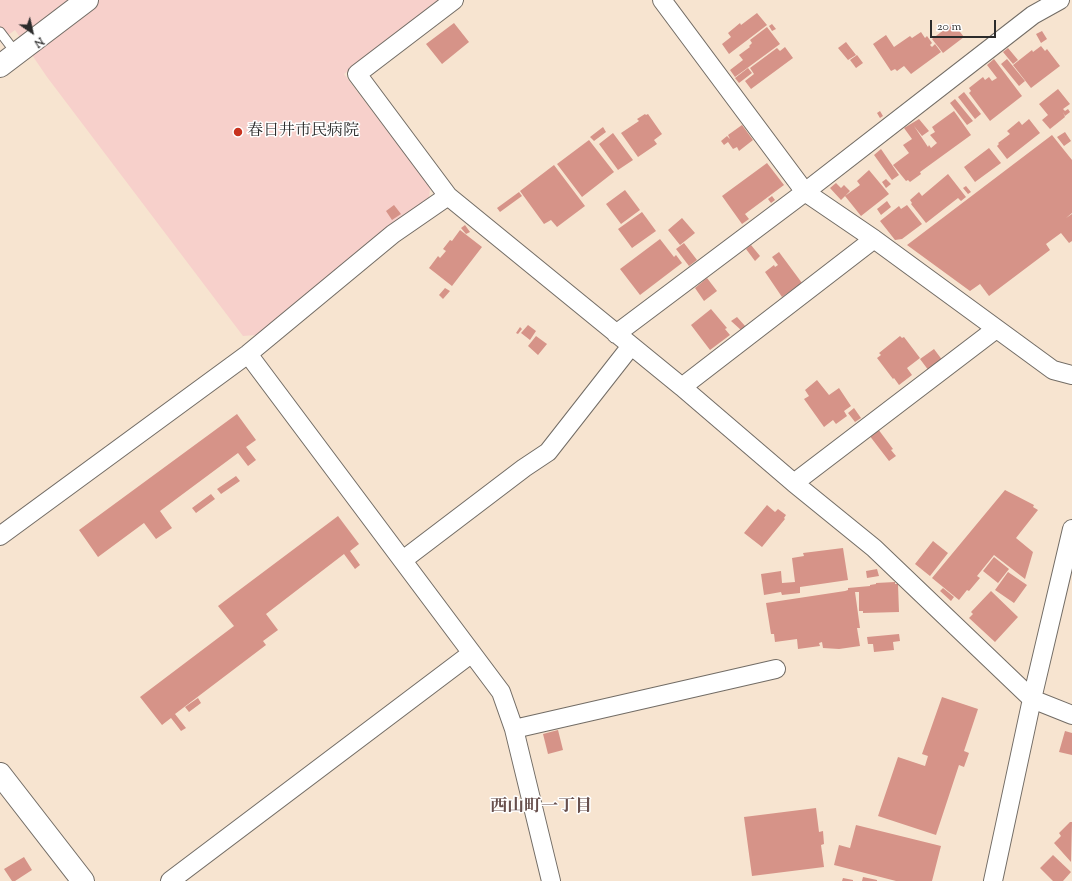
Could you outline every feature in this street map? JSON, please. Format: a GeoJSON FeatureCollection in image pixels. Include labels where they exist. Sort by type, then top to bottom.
{"type":"FeatureCollection","features":[{"type":"Feature","properties":{"kind":"street"},"geometry":{"type":"LineString","coordinates":[[8,59],[87,0]]}},
{"type":"Feature","properties":{"kind":"street"},"geometry":{"type":"LineString","coordinates":[[454,0],[357,74],[448,196],[682,387],[794,483],[874,548],[1032,699],[1072,715]]}},
{"type":"Feature","properties":{"kind":"street"},"geometry":{"type":"LineString","coordinates":[[662,0],[806,192],[874,238],[1053,370],[1072,375]]}},
{"type":"Feature","properties":{"kind":"street"},"geometry":{"type":"LineString","coordinates":[[616,334],[806,192],[1033,15],[1060,0]]}},
{"type":"Feature","properties":{"kind":"street"},"geometry":{"type":"LineString","coordinates":[[0,536],[248,354],[393,234],[448,196]]}},
{"type":"Feature","properties":{"kind":"street"},"geometry":{"type":"LineString","coordinates":[[682,387],[874,238]]}},
{"type":"Feature","properties":{"kind":"street"},"geometry":{"type":"LineString","coordinates":[[794,483],[996,329]]}},
{"type":"Feature","properties":{"kind":"street"},"geometry":{"type":"LineString","coordinates":[[403,560],[524,468],[548,452],[631,346]]}},
{"type":"Feature","properties":{"kind":"street"},"geometry":{"type":"LineString","coordinates":[[248,354],[501,692],[514,729],[551,881]]}},
{"type":"Feature","properties":{"kind":"street"},"geometry":{"type":"LineString","coordinates":[[993,881],[1032,699],[1072,529]]}},
{"type":"Feature","properties":{"kind":"street"},"geometry":{"type":"LineString","coordinates":[[170,881],[472,653]]}},
{"type":"Feature","properties":{"kind":"street"},"geometry":{"type":"LineString","coordinates":[[514,729],[776,669]]}},
{"type":"Feature","properties":{"kind":"street"},"geometry":{"type":"LineString","coordinates":[[2,779],[83,881]]}},
{"type":"Feature","properties":{"kind":"lane"},"geometry":{"type":"LineString","coordinates":[[0,32],[8,59]]}},
{"type":"Feature","properties":{"kind":"shaded area","name":"春日井市民病院"},"geometry":{"type":"Polygon","coordinates":[[[0,0],[441,0],[344,74],[430,187],[429,199],[382,231],[256,335],[243,336],[47,77],[15,30],[0,41],[0,0]]]}},
{"type":"Feature","properties":{"kind":"building"},"geometry":{"type":"Polygon","coordinates":[[[757,13],[767,25],[729,54],[722,44],[731,37],[728,33],[740,23],[741,25],[757,13]]]}},
{"type":"Feature","properties":{"kind":"building"},"geometry":{"type":"Polygon","coordinates":[[[454,23],[469,42],[442,64],[426,44],[454,23]]]}},
{"type":"Feature","properties":{"kind":"building"},"geometry":{"type":"Polygon","coordinates":[[[953,23],[964,37],[943,53],[932,39],[953,23]]]}},
{"type":"Feature","properties":{"kind":"building"},"geometry":{"type":"Polygon","coordinates":[[[772,24],[776,29],[772,31],[769,26],[772,24]]]}},
{"type":"Feature","properties":{"kind":"building"},"geometry":{"type":"Polygon","coordinates":[[[767,27],[780,44],[735,77],[730,70],[743,60],[739,55],[750,47],[749,46],[752,43],[750,40],[767,27]]]}},
{"type":"Feature","properties":{"kind":"building"},"geometry":{"type":"Polygon","coordinates":[[[1042,31],[1047,39],[1041,43],[1036,34],[1042,31]]]}},
{"type":"Feature","properties":{"kind":"building"},"geometry":{"type":"Polygon","coordinates":[[[921,32],[925,38],[927,36],[932,43],[930,45],[932,47],[935,44],[941,52],[911,74],[904,66],[897,71],[895,69],[891,71],[873,44],[886,35],[894,47],[910,36],[912,38],[921,32]]]}},
{"type":"Feature","properties":{"kind":"building"},"geometry":{"type":"Polygon","coordinates":[[[846,42],[856,55],[848,60],[838,48],[846,42]]]}},
{"type":"Feature","properties":{"kind":"building"},"geometry":{"type":"Polygon","coordinates":[[[1041,46],[1045,51],[1047,49],[1060,66],[1031,88],[1013,65],[1032,50],[1033,52],[1041,46]]]}},
{"type":"Feature","properties":{"kind":"building"},"geometry":{"type":"Polygon","coordinates":[[[785,47],[793,58],[751,89],[745,81],[754,74],[750,68],[777,48],[780,51],[785,47]]]}},
{"type":"Feature","properties":{"kind":"building"},"geometry":{"type":"Polygon","coordinates":[[[1008,48],[1018,60],[1013,64],[1003,52],[1008,48]]]}},
{"type":"Feature","properties":{"kind":"building"},"geometry":{"type":"Polygon","coordinates":[[[857,55],[863,63],[856,68],[850,60],[857,55]]]}},
{"type":"Feature","properties":{"kind":"building"},"geometry":{"type":"Polygon","coordinates":[[[994,59],[1022,96],[990,121],[969,93],[971,91],[969,88],[983,77],[985,80],[989,77],[992,81],[997,78],[987,65],[994,59]]]}},
{"type":"Feature","properties":{"kind":"building"},"geometry":{"type":"Polygon","coordinates":[[[1007,59],[1025,81],[1019,86],[1001,64],[1007,59]]]}},
{"type":"Feature","properties":{"kind":"building"},"geometry":{"type":"Polygon","coordinates":[[[748,68],[752,73],[739,83],[735,78],[748,68]]]}},
{"type":"Feature","properties":{"kind":"building"},"geometry":{"type":"Polygon","coordinates":[[[1058,89],[1070,104],[1063,109],[1065,111],[1068,109],[1070,112],[1065,116],[1063,112],[1065,117],[1050,129],[1042,120],[1048,115],[1039,104],[1058,89]]]}},
{"type":"Feature","properties":{"kind":"building"},"geometry":{"type":"Polygon","coordinates":[[[964,92],[981,114],[975,119],[958,97],[964,92]]]}},
{"type":"Feature","properties":{"kind":"building"},"geometry":{"type":"Polygon","coordinates":[[[955,99],[973,121],[967,125],[950,103],[955,99]]]}},
{"type":"Feature","properties":{"kind":"building"},"geometry":{"type":"Polygon","coordinates":[[[880,111],[883,116],[880,118],[877,113],[880,111]]]}},
{"type":"Feature","properties":{"kind":"building"},"geometry":{"type":"Polygon","coordinates":[[[954,111],[971,135],[920,172],[921,174],[910,182],[908,180],[906,181],[893,165],[909,153],[903,145],[912,139],[904,128],[919,119],[929,131],[922,136],[914,126],[928,147],[929,145],[931,148],[937,143],[930,135],[935,132],[932,127],[954,111]]]}},
{"type":"Feature","properties":{"kind":"building"},"geometry":{"type":"Polygon","coordinates":[[[645,114],[648,114],[662,134],[654,140],[657,144],[638,157],[621,133],[639,121],[637,119],[645,114]]]}},
{"type":"Feature","properties":{"kind":"building"},"geometry":{"type":"Polygon","coordinates":[[[1029,119],[1040,133],[1007,159],[997,146],[999,144],[998,143],[1010,134],[1007,131],[1019,121],[1022,125],[1029,119]]]}},
{"type":"Feature","properties":{"kind":"building"},"geometry":{"type":"Polygon","coordinates":[[[742,125],[753,140],[739,151],[737,147],[733,149],[728,142],[724,145],[721,141],[727,136],[730,139],[728,135],[742,125]]]}},
{"type":"Feature","properties":{"kind":"building"},"geometry":{"type":"Polygon","coordinates":[[[603,127],[606,132],[594,141],[590,137],[603,127]]]}},
{"type":"Feature","properties":{"kind":"building"},"geometry":{"type":"Polygon","coordinates":[[[1065,132],[1071,141],[1064,146],[1057,137],[1065,132]]]}},
{"type":"Feature","properties":{"kind":"building"},"geometry":{"type":"Polygon","coordinates":[[[613,133],[633,160],[618,170],[599,144],[613,133]]]}},
{"type":"Feature","properties":{"kind":"building"},"geometry":{"type":"Polygon","coordinates":[[[1052,135],[1072,160],[1072,213],[1066,218],[1072,214],[1072,241],[1069,243],[1061,233],[1046,244],[1050,250],[989,296],[980,284],[970,291],[907,245],[1052,135]]]}},
{"type":"Feature","properties":{"kind":"building"},"geometry":{"type":"Polygon","coordinates":[[[589,140],[614,172],[582,197],[557,164],[589,140]]]}},
{"type":"Feature","properties":{"kind":"building"},"geometry":{"type":"Polygon","coordinates":[[[989,148],[1001,163],[975,182],[964,167],[989,148]]]}},
{"type":"Feature","properties":{"kind":"building"},"geometry":{"type":"Polygon","coordinates":[[[881,149],[899,175],[892,180],[874,155],[881,149]]]}},
{"type":"Feature","properties":{"kind":"building"},"geometry":{"type":"Polygon","coordinates":[[[767,163],[784,185],[745,214],[749,219],[742,224],[722,196],[767,163]]]}},
{"type":"Feature","properties":{"kind":"building"},"geometry":{"type":"Polygon","coordinates":[[[554,165],[585,206],[557,227],[551,220],[544,224],[520,191],[554,165]]]}},
{"type":"Feature","properties":{"kind":"building"},"geometry":{"type":"Polygon","coordinates":[[[869,170],[889,194],[861,216],[845,196],[860,185],[857,181],[869,170]]]}},
{"type":"Feature","properties":{"kind":"building"},"geometry":{"type":"Polygon","coordinates":[[[948,174],[966,197],[961,201],[958,198],[926,223],[911,204],[912,203],[910,200],[919,192],[922,196],[948,174]]]}},
{"type":"Feature","properties":{"kind":"building"},"geometry":{"type":"Polygon","coordinates":[[[886,179],[891,184],[886,188],[882,182],[886,179]]]}},
{"type":"Feature","properties":{"kind":"building"},"geometry":{"type":"Polygon","coordinates":[[[836,183],[841,188],[844,185],[850,191],[841,200],[830,188],[836,183]]]}},
{"type":"Feature","properties":{"kind":"building"},"geometry":{"type":"Polygon","coordinates":[[[966,186],[971,192],[968,194],[963,188],[966,186]]]}},
{"type":"Feature","properties":{"kind":"building"},"geometry":{"type":"Polygon","coordinates":[[[625,190],[640,210],[621,224],[606,204],[625,190]]]}},
{"type":"Feature","properties":{"kind":"building"},"geometry":{"type":"Polygon","coordinates":[[[519,192],[522,196],[500,212],[497,208],[519,192]]]}},
{"type":"Feature","properties":{"kind":"building"},"geometry":{"type":"Polygon","coordinates":[[[772,196],[775,200],[771,203],[768,199],[772,196]]]}},
{"type":"Feature","properties":{"kind":"building"},"geometry":{"type":"Polygon","coordinates":[[[887,201],[891,207],[881,215],[877,209],[887,201]]]}},
{"type":"Feature","properties":{"kind":"building"},"geometry":{"type":"Polygon","coordinates":[[[394,205],[401,214],[392,220],[386,211],[394,205]]]}},
{"type":"Feature","properties":{"kind":"building"},"geometry":{"type":"Polygon","coordinates":[[[907,205],[922,224],[902,239],[895,240],[880,221],[899,206],[901,209],[907,205]]]}},
{"type":"Feature","properties":{"kind":"building"},"geometry":{"type":"Polygon","coordinates":[[[642,212],[656,231],[632,248],[618,229],[642,212]]]}},
{"type":"Feature","properties":{"kind":"building"},"geometry":{"type":"Polygon","coordinates":[[[682,218],[695,233],[680,245],[668,230],[682,218]]]}},
{"type":"Feature","properties":{"kind":"building"},"geometry":{"type":"Polygon","coordinates":[[[465,225],[470,232],[466,234],[461,228],[465,225]]]}},
{"type":"Feature","properties":{"kind":"building"},"geometry":{"type":"Polygon","coordinates":[[[460,230],[482,247],[452,286],[429,268],[438,256],[440,258],[446,251],[443,249],[450,240],[452,241],[460,230]]]}},
{"type":"Feature","properties":{"kind":"building"},"geometry":{"type":"Polygon","coordinates":[[[660,239],[674,257],[676,255],[682,263],[640,295],[620,269],[660,239]]]}},
{"type":"Feature","properties":{"kind":"building"},"geometry":{"type":"Polygon","coordinates":[[[684,243],[697,260],[689,266],[676,249],[684,243]]]}},
{"type":"Feature","properties":{"kind":"building"},"geometry":{"type":"Polygon","coordinates":[[[751,245],[760,256],[755,261],[746,249],[751,245]]]}},
{"type":"Feature","properties":{"kind":"building"},"geometry":{"type":"Polygon","coordinates":[[[779,252],[802,283],[782,297],[765,272],[774,265],[775,267],[778,265],[772,257],[779,252]]]}},
{"type":"Feature","properties":{"kind":"building"},"geometry":{"type":"Polygon","coordinates":[[[707,278],[717,291],[704,301],[695,288],[707,278]]]}},
{"type":"Feature","properties":{"kind":"building"},"geometry":{"type":"Polygon","coordinates":[[[445,288],[450,291],[443,299],[439,295],[445,288]]]}},
{"type":"Feature","properties":{"kind":"building"},"geometry":{"type":"Polygon","coordinates":[[[711,309],[727,328],[725,329],[730,335],[710,350],[691,325],[711,309]]]}},
{"type":"Feature","properties":{"kind":"building"},"geometry":{"type":"Polygon","coordinates":[[[737,317],[746,327],[741,330],[731,321],[737,317]]]}},
{"type":"Feature","properties":{"kind":"building"},"geometry":{"type":"Polygon","coordinates":[[[528,325],[536,331],[530,340],[521,333],[528,325]]]}},
{"type":"Feature","properties":{"kind":"building"},"geometry":{"type":"Polygon","coordinates":[[[520,327],[522,329],[518,334],[516,333],[520,327]]]}},
{"type":"Feature","properties":{"kind":"building"},"geometry":{"type":"Polygon","coordinates":[[[536,336],[547,344],[538,355],[528,346],[536,336]]]}},
{"type":"Feature","properties":{"kind":"building"},"geometry":{"type":"Polygon","coordinates":[[[900,336],[902,338],[904,337],[920,358],[907,368],[912,375],[899,385],[877,358],[881,355],[879,353],[900,336]]]}},
{"type":"Feature","properties":{"kind":"building"},"geometry":{"type":"Polygon","coordinates":[[[934,349],[943,361],[929,371],[920,359],[934,349]]]}},
{"type":"Feature","properties":{"kind":"building"},"geometry":{"type":"Polygon","coordinates":[[[817,380],[829,395],[839,388],[851,406],[844,411],[847,416],[836,424],[833,420],[824,427],[804,399],[809,396],[805,390],[817,380]]]}},
{"type":"Feature","properties":{"kind":"building"},"geometry":{"type":"Polygon","coordinates":[[[854,408],[861,418],[855,422],[848,413],[854,408]]]}},
{"type":"Feature","properties":{"kind":"building"},"geometry":{"type":"Polygon","coordinates":[[[237,414],[256,440],[246,447],[256,460],[248,466],[238,453],[160,511],[172,528],[156,539],[144,523],[98,557],[79,530],[237,414]]]}},
{"type":"Feature","properties":{"kind":"building"},"geometry":{"type":"Polygon","coordinates":[[[878,429],[893,449],[891,450],[896,456],[889,461],[869,435],[878,429]]]}},
{"type":"Feature","properties":{"kind":"building"},"geometry":{"type":"Polygon","coordinates":[[[236,476],[240,481],[221,494],[217,489],[236,476]]]}},
{"type":"Feature","properties":{"kind":"building"},"geometry":{"type":"Polygon","coordinates":[[[1005,490],[1034,505],[1033,507],[1038,510],[1016,538],[1033,552],[1025,579],[994,555],[977,576],[980,578],[959,600],[932,578],[1005,490]]]}},
{"type":"Feature","properties":{"kind":"building"},"geometry":{"type":"Polygon","coordinates":[[[211,494],[215,499],[196,513],[192,508],[211,494]]]}},
{"type":"Feature","properties":{"kind":"building"},"geometry":{"type":"Polygon","coordinates":[[[767,505],[775,512],[778,509],[786,515],[784,518],[785,519],[762,547],[744,533],[767,505]]]}},
{"type":"Feature","properties":{"kind":"building"},"geometry":{"type":"Polygon","coordinates":[[[338,516],[359,544],[350,551],[360,565],[355,569],[344,554],[266,614],[278,630],[263,641],[266,645],[175,714],[186,728],[181,731],[171,718],[162,725],[140,697],[234,626],[218,606],[338,516]]]}},
{"type":"Feature","properties":{"kind":"building"},"geometry":{"type":"Polygon","coordinates":[[[933,541],[948,553],[930,576],[915,564],[933,541]]]}},
{"type":"Feature","properties":{"kind":"building"},"geometry":{"type":"Polygon","coordinates":[[[843,548],[848,580],[800,587],[800,593],[782,595],[781,592],[764,595],[761,574],[781,571],[782,583],[795,582],[792,558],[804,556],[803,553],[843,548]]]}},
{"type":"Feature","properties":{"kind":"building"},"geometry":{"type":"Polygon","coordinates":[[[994,557],[1009,569],[998,583],[983,571],[994,557]]]}},
{"type":"Feature","properties":{"kind":"building"},"geometry":{"type":"Polygon","coordinates":[[[877,569],[879,576],[867,578],[866,571],[877,569]]]}},
{"type":"Feature","properties":{"kind":"building"},"geometry":{"type":"Polygon","coordinates":[[[1008,572],[1027,585],[1014,603],[995,590],[1008,572]]]}},
{"type":"Feature","properties":{"kind":"building"},"geometry":{"type":"Polygon","coordinates":[[[895,582],[895,584],[898,584],[899,612],[863,613],[863,611],[859,611],[859,592],[855,592],[860,628],[857,628],[860,646],[839,649],[823,648],[822,642],[819,643],[820,646],[798,649],[797,639],[775,642],[774,634],[771,634],[766,603],[845,591],[848,590],[848,588],[870,586],[876,583],[895,582]]]}},
{"type":"Feature","properties":{"kind":"building"},"geometry":{"type":"Polygon","coordinates":[[[943,588],[954,597],[951,601],[940,591],[943,588]]]}},
{"type":"Feature","properties":{"kind":"building"},"geometry":{"type":"Polygon","coordinates":[[[991,591],[1018,617],[995,642],[969,618],[973,614],[971,612],[991,591]]]}},
{"type":"Feature","properties":{"kind":"building"},"geometry":{"type":"Polygon","coordinates":[[[899,634],[900,641],[893,642],[894,650],[874,652],[873,644],[868,644],[867,637],[899,634]]]}},
{"type":"Feature","properties":{"kind":"building"},"geometry":{"type":"Polygon","coordinates":[[[942,697],[978,709],[964,751],[969,753],[964,767],[959,765],[936,835],[878,816],[898,757],[925,766],[928,756],[922,754],[942,697]]]}},
{"type":"Feature","properties":{"kind":"building"},"geometry":{"type":"Polygon","coordinates":[[[198,698],[201,703],[189,712],[185,707],[198,698]]]}},
{"type":"Feature","properties":{"kind":"building"},"geometry":{"type":"Polygon","coordinates":[[[558,730],[563,750],[548,754],[543,734],[558,730]]]}},
{"type":"Feature","properties":{"kind":"building"},"geometry":{"type":"Polygon","coordinates":[[[1065,731],[1072,733],[1072,755],[1059,752],[1065,731]]]}},
{"type":"Feature","properties":{"kind":"building"},"geometry":{"type":"Polygon","coordinates":[[[816,808],[819,832],[823,831],[824,844],[821,845],[824,867],[752,876],[744,817],[816,808]]]}},
{"type":"Feature","properties":{"kind":"building"},"geometry":{"type":"Polygon","coordinates":[[[1070,822],[1072,822],[1071,862],[1054,843],[1061,836],[1059,833],[1070,822]]]}},
{"type":"Feature","properties":{"kind":"building"},"geometry":{"type":"Polygon","coordinates":[[[856,825],[941,846],[932,881],[896,881],[834,865],[839,845],[850,848],[856,825]]]}},
{"type":"Feature","properties":{"kind":"building"},"geometry":{"type":"Polygon","coordinates":[[[1053,855],[1071,872],[1063,881],[1053,881],[1040,868],[1053,855]]]}},
{"type":"Feature","properties":{"kind":"building"},"geometry":{"type":"Polygon","coordinates":[[[24,857],[32,870],[15,881],[12,881],[4,869],[24,857]]]}},
{"type":"Feature","properties":{"kind":"building"},"geometry":{"type":"Polygon","coordinates":[[[863,877],[877,880],[877,881],[862,881],[863,877]]]}},
{"type":"Feature","properties":{"kind":"building"},"geometry":{"type":"Polygon","coordinates":[[[843,878],[853,880],[853,881],[842,881],[843,878]]]}},
{"type":"Feature","properties":{"kind":"place","name":"春日井市民病院"},"geometry":{"type":"Point","coordinates":[238,132]}},
{"type":"Feature","properties":{"kind":"district","name":"西山町一丁目"},"geometry":{"type":"Point","coordinates":[541,808]}}]}
